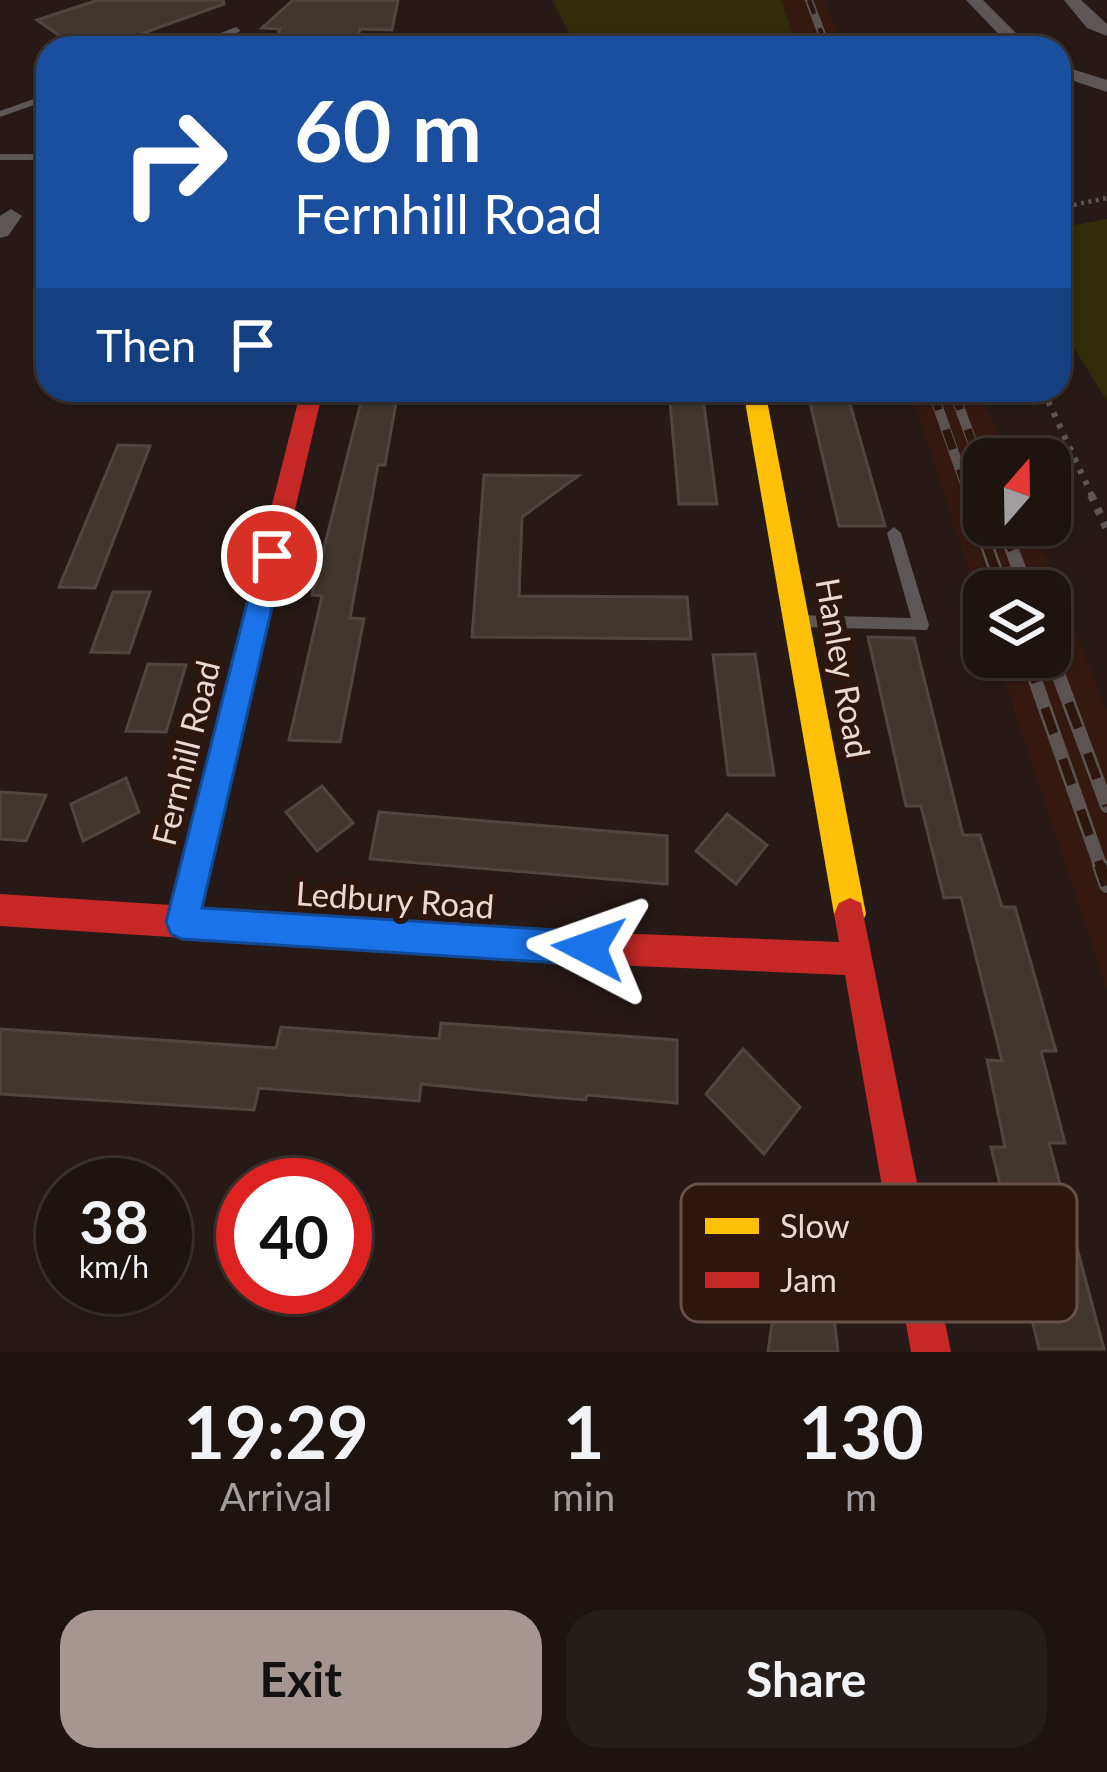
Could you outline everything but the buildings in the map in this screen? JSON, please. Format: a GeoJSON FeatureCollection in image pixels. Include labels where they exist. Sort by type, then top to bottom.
{"type":"FeatureCollection","features":[{"type":"Feature","properties":{"kind":"street"},"geometry":{"type":"LineString","coordinates":[[974,0],[1010,36]]}},
{"type":"Feature","properties":{"kind":"street"},"geometry":{"type":"LineString","coordinates":[[1072,0],[1093,24],[1107,31]]}},
{"type":"Feature","properties":{"kind":"street"},"geometry":{"type":"LineString","coordinates":[[1071,74],[1107,86]]}},
{"type":"Feature","properties":{"kind":"street","name":"Fernhill Road"},"geometry":{"type":"LineString","coordinates":[[182,922],[309,402]]}},
{"type":"Feature","properties":{"kind":"street","name":"Hanley Road"},"geometry":{"type":"LineString","coordinates":[[756,402],[900,1184]]}},
{"type":"Feature","properties":{"kind":"street","name":"Ledbury Road"},"geometry":{"type":"LineString","coordinates":[[0,910],[589,948],[858,959]]}},
{"type":"Feature","properties":{"kind":"street","name":"Hanley Road"},"geometry":{"type":"LineString","coordinates":[[925,1322],[931,1352]]}},
{"type":"Feature","properties":{"kind":"lane"},"geometry":{"type":"LineString","coordinates":[[219,36],[236,30]]}},
{"type":"Feature","properties":{"kind":"lane"},"geometry":{"type":"LineString","coordinates":[[0,114],[36,101]]}},
{"type":"Feature","properties":{"kind":"lane"},"geometry":{"type":"LineString","coordinates":[[0,157],[36,158]]}},
{"type":"Feature","properties":{"kind":"lane"},"geometry":{"type":"LineString","coordinates":[[798,622],[921,625],[894,533]]}},
{"type":"Feature","properties":{"kind":"path"},"geometry":{"type":"LineString","coordinates":[[1071,206],[1107,198]]}},
{"type":"Feature","properties":{"kind":"path"},"geometry":{"type":"LineString","coordinates":[[1049,402],[1107,529]]}},
{"type":"Feature","properties":{"kind":"shaded area"},"geometry":{"type":"Polygon","coordinates":[[[552,0],[781,0],[793,36],[571,36],[552,0]]]}},
{"type":"Feature","properties":{"kind":"shaded area"},"geometry":{"type":"Polygon","coordinates":[[[780,0],[825,0],[839,36],[793,36],[780,0]]]}},
{"type":"Feature","properties":{"kind":"shaded area"},"geometry":{"type":"Polygon","coordinates":[[[1107,219],[1107,401],[1071,343],[1071,226],[1107,219]]]}},
{"type":"Feature","properties":{"kind":"shaded area"},"geometry":{"type":"Polygon","coordinates":[[[914,402],[985,402],[999,438],[963,438],[963,546],[1041,546],[1051,570],[969,570],[914,402]]]}},
{"type":"Feature","properties":{"kind":"shaded area"},"geometry":{"type":"Polygon","coordinates":[[[1071,621],[1107,711],[1107,990],[1004,678],[1071,678],[1071,621]]]}},
{"type":"Feature","properties":{"kind":"railway"},"geometry":{"type":"LineString","coordinates":[[809,0],[822,36]]}},
{"type":"Feature","properties":{"kind":"railway"},"geometry":{"type":"LineString","coordinates":[[936,402],[963,478]]}},
{"type":"Feature","properties":{"kind":"railway"},"geometry":{"type":"LineString","coordinates":[[957,402],[971,438]]}},
{"type":"Feature","properties":{"kind":"railway"},"geometry":{"type":"LineString","coordinates":[[987,546],[996,570]]}},
{"type":"Feature","properties":{"kind":"railway"},"geometry":{"type":"LineString","coordinates":[[1011,546],[1019,570]]}},
{"type":"Feature","properties":{"kind":"railway"},"geometry":{"type":"LineString","coordinates":[[1034,678],[1101,868]]}},
{"type":"Feature","properties":{"kind":"railway"},"geometry":{"type":"LineString","coordinates":[[1060,678],[1107,806]]}},
{"type":"Feature","properties":{"kind":"railway"},"geometry":{"type":"LineString","coordinates":[[1100,865],[1107,885]]}},
{"type":"Feature","properties":{"kind":"traffic: slow"},"geometry":{"type":"LineString","coordinates":[[756,402],[850,914]]}},
{"type":"Feature","properties":{"kind":"traffic: jam"},"geometry":{"type":"LineString","coordinates":[[182,923],[309,402]]}},
{"type":"Feature","properties":{"kind":"traffic: jam"},"geometry":{"type":"LineString","coordinates":[[0,910],[589,948],[858,959]]}},
{"type":"Feature","properties":{"kind":"traffic: jam"},"geometry":{"type":"LineString","coordinates":[[850,914],[900,1184]]}},
{"type":"Feature","properties":{"kind":"traffic: jam"},"geometry":{"type":"LineString","coordinates":[[925,1322],[931,1352]]}},
{"type":"Feature","properties":{"kind":"route"},"geometry":{"type":"LineString","coordinates":[[272,556],[182,922],[589,948]]}}]}
